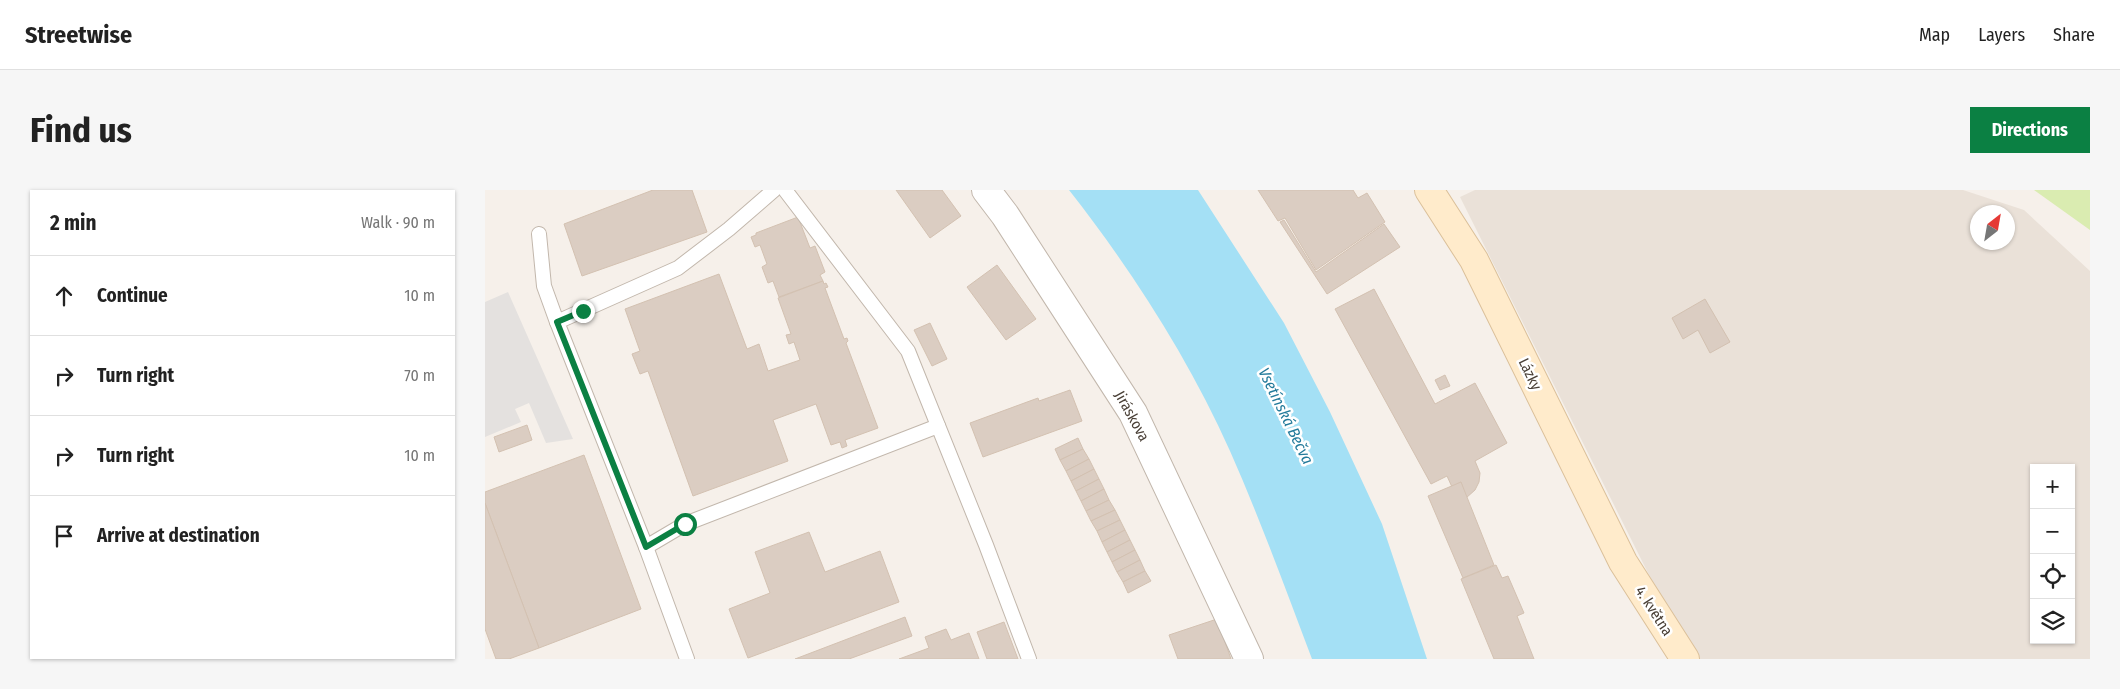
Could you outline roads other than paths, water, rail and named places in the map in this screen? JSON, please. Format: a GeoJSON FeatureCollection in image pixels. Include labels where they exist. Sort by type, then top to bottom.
{"type":"FeatureCollection","features":[{"type":"Feature","properties":{"kind":"street","name":"Jiráskova"},"geometry":{"type":"LineString","coordinates":[[986,190],[1005,215],[1133,413],[1249,659]]}},
{"type":"Feature","properties":{"kind":"street","name":"Lázky"},"geometry":{"type":"LineString","coordinates":[[1429,190],[1474,260],[1623,562]]}},
{"type":"Feature","properties":{"kind":"street","name":"4. května"},"geometry":{"type":"LineString","coordinates":[[1623,562],[1685,659]]}},
{"type":"Feature","properties":{"kind":"lane"},"geometry":{"type":"LineString","coordinates":[[557,322],[679,268],[729,229],[774,190]]}},
{"type":"Feature","properties":{"kind":"lane"},"geometry":{"type":"LineString","coordinates":[[785,190],[908,351],[986,545],[1029,659]]}},
{"type":"Feature","properties":{"kind":"lane"},"geometry":{"type":"LineString","coordinates":[[539,234],[544,286],[646,547],[687,659]]}},
{"type":"Feature","properties":{"kind":"lane"},"geometry":{"type":"LineString","coordinates":[[646,547],[685,524],[938,426]]}},
{"type":"Feature","properties":{"kind":"water","name":"Vsetínská Bečva"},"geometry":{"type":"Polygon","coordinates":[[[1069,190],[1198,190],[1284,323],[1330,412],[1382,524],[1427,659],[1312,659],[1273,555],[1214,417],[1177,349],[1136,283],[1115,251],[1069,190]]]}}]}
